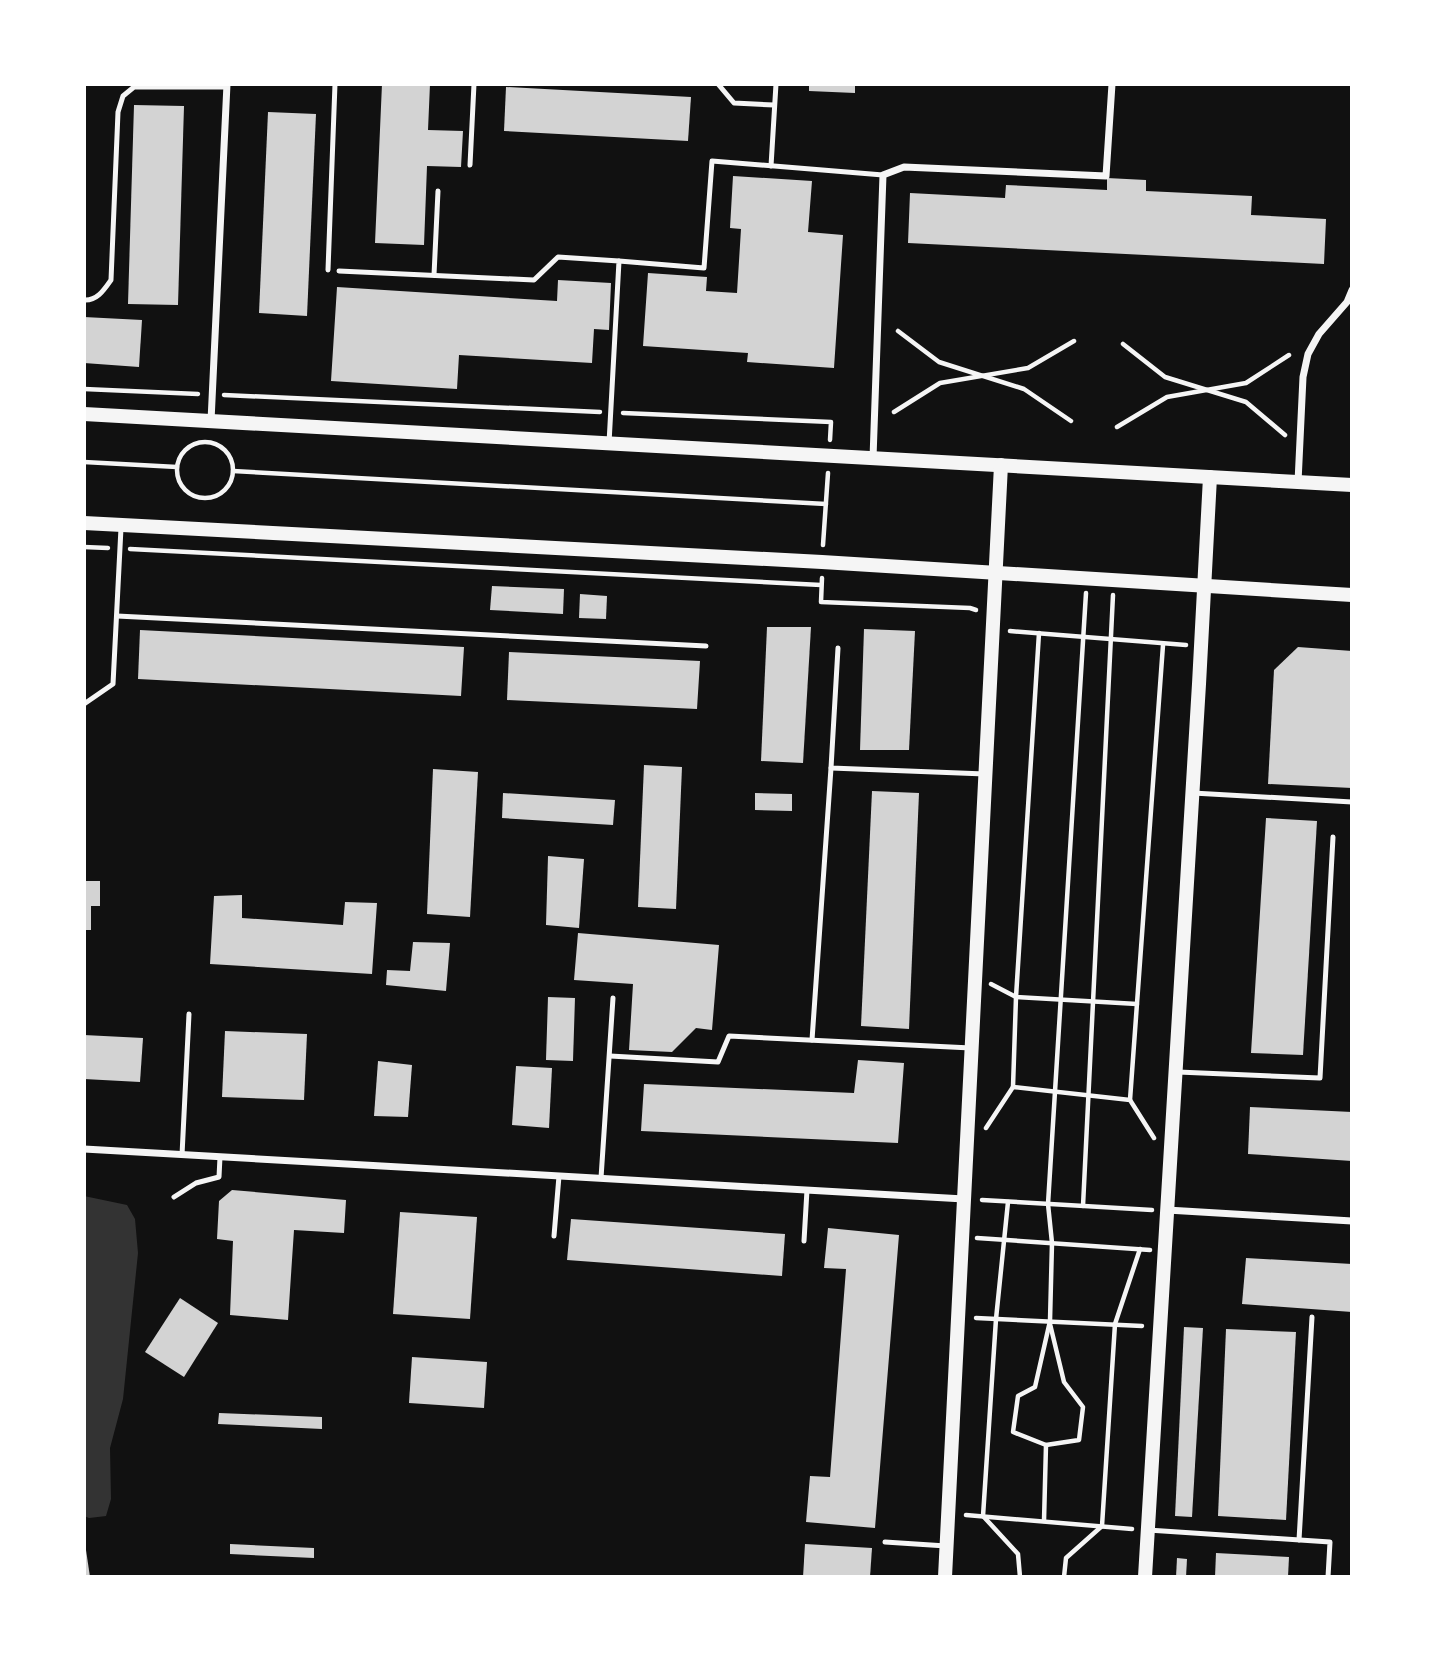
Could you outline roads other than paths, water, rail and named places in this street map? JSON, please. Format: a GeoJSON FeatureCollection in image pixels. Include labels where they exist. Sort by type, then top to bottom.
{"type":"FeatureCollection","features":[{"type":"Feature","properties":{"kind":"main road"},"geometry":{"type":"LineString","coordinates":[[84,414],[1352,485]]}},
{"type":"Feature","properties":{"kind":"main road"},"geometry":{"type":"LineString","coordinates":[[944,1577],[1001,465]]}},
{"type":"Feature","properties":{"kind":"main road"},"geometry":{"type":"LineString","coordinates":[[1145,1577],[1210,477]]}},
{"type":"Feature","properties":{"kind":"main road"},"geometry":{"type":"LineString","coordinates":[[84,523],[808,562],[1352,595]]}},
{"type":"Feature","properties":{"kind":"street"},"geometry":{"type":"LineString","coordinates":[[873,458],[883,175],[904,167],[1106,176],[1112,84]]}},
{"type":"Feature","properties":{"kind":"street"},"geometry":{"type":"LineString","coordinates":[[211,421],[227,86]]}},
{"type":"Feature","properties":{"kind":"street"},"geometry":{"type":"LineString","coordinates":[[1298,482],[1303,377],[1308,354],[1319,334],[1347,302],[1352,290]]}},
{"type":"Feature","properties":{"kind":"street"},"geometry":{"type":"LineString","coordinates":[[84,1149],[964,1199]]}},
{"type":"Feature","properties":{"kind":"street"},"geometry":{"type":"LineString","coordinates":[[1167,1210],[1352,1221]]}},
{"type":"Feature","properties":{"kind":"lane"},"geometry":{"type":"LineString","coordinates":[[327,270],[335,84]]}},
{"type":"Feature","properties":{"kind":"lane"},"geometry":{"type":"LineString","coordinates":[[470,165],[474,84]]}},
{"type":"Feature","properties":{"kind":"lane"},"geometry":{"type":"LineString","coordinates":[[718,84],[734,103],[775,105]]}},
{"type":"Feature","properties":{"kind":"lane"},"geometry":{"type":"LineString","coordinates":[[771,166],[776,84]]}},
{"type":"Feature","properties":{"kind":"lane"},"geometry":{"type":"LineString","coordinates":[[84,300],[90,300],[102,293],[111,279],[118,112],[123,96],[134,87],[227,86]]}},
{"type":"Feature","properties":{"kind":"lane"},"geometry":{"type":"LineString","coordinates":[[339,271],[534,280],[558,257],[704,268],[712,161],[883,175]]}},
{"type":"Feature","properties":{"kind":"lane"},"geometry":{"type":"LineString","coordinates":[[434,275],[438,191]]}},
{"type":"Feature","properties":{"kind":"lane"},"geometry":{"type":"LineString","coordinates":[[609,443],[619,261]]}},
{"type":"Feature","properties":{"kind":"lane"},"geometry":{"type":"LineString","coordinates":[[84,704],[113,684],[121,525]]}},
{"type":"Feature","properties":{"kind":"lane"},"geometry":{"type":"LineString","coordinates":[[117,616],[706,646]]}},
{"type":"Feature","properties":{"kind":"lane"},"geometry":{"type":"LineString","coordinates":[[812,1040],[838,648]]}},
{"type":"Feature","properties":{"kind":"lane"},"geometry":{"type":"LineString","coordinates":[[831,768],[985,774]]}},
{"type":"Feature","properties":{"kind":"lane"},"geometry":{"type":"LineString","coordinates":[[1193,793],[1352,802]]}},
{"type":"Feature","properties":{"kind":"lane"},"geometry":{"type":"LineString","coordinates":[[1175,1072],[1320,1079],[1334,837]]}},
{"type":"Feature","properties":{"kind":"lane"},"geometry":{"type":"LineString","coordinates":[[601,1178],[613,998]]}},
{"type":"Feature","properties":{"kind":"lane"},"geometry":{"type":"LineString","coordinates":[[182,1155],[188,1014]]}},
{"type":"Feature","properties":{"kind":"lane"},"geometry":{"type":"LineString","coordinates":[[610,1056],[718,1062],[729,1036],[971,1048]]}},
{"type":"Feature","properties":{"kind":"lane"},"geometry":{"type":"LineString","coordinates":[[174,1197],[196,1183],[219,1177],[220,1157]]}},
{"type":"Feature","properties":{"kind":"lane"},"geometry":{"type":"LineString","coordinates":[[554,1236],[559,1176]]}},
{"type":"Feature","properties":{"kind":"lane"},"geometry":{"type":"LineString","coordinates":[[804,1241],[807,1190]]}},
{"type":"Feature","properties":{"kind":"lane"},"geometry":{"type":"LineString","coordinates":[[1299,1540],[1312,1317]]}},
{"type":"Feature","properties":{"kind":"lane"},"geometry":{"type":"LineString","coordinates":[[1148,1530],[1330,1542],[1328,1577]]}},
{"type":"Feature","properties":{"kind":"lane"},"geometry":{"type":"LineString","coordinates":[[885,1542],[946,1546]]}}]}
